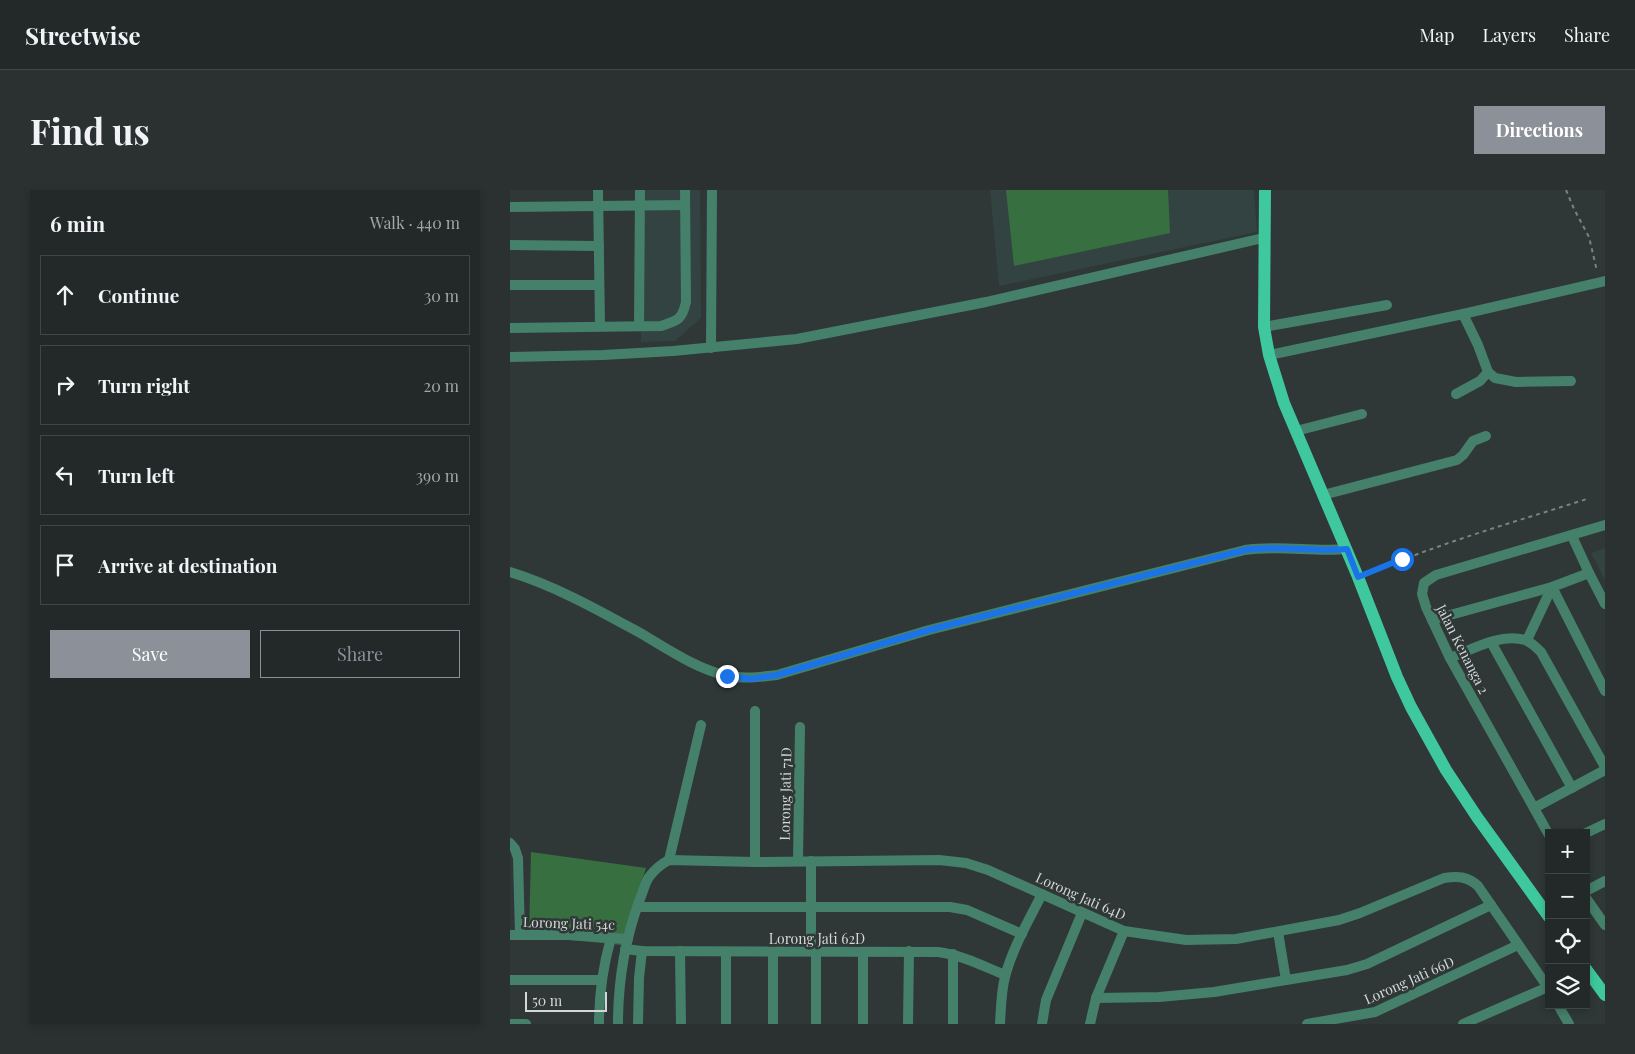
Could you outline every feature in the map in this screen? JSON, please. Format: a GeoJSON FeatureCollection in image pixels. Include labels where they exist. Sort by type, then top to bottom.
{"type":"FeatureCollection","features":[{"type":"Feature","properties":{"kind":"main road"},"geometry":{"type":"LineString","coordinates":[[1265,190],[1264,327],[1269,355],[1284,403],[1347,549],[1398,677],[1428,738],[1446,770],[1477,816],[1545,911]]}},
{"type":"Feature","properties":{"kind":"main road"},"geometry":{"type":"LineString","coordinates":[[1590,974],[1605,995]]}},
{"type":"Feature","properties":{"kind":"street"},"geometry":{"type":"LineString","coordinates":[[598,190],[600,326]]}},
{"type":"Feature","properties":{"kind":"street"},"geometry":{"type":"LineString","coordinates":[[639,326],[640,190]]}},
{"type":"Feature","properties":{"kind":"street"},"geometry":{"type":"LineString","coordinates":[[510,328],[661,326],[674,321],[683,314],[686,302],[685,190]]}},
{"type":"Feature","properties":{"kind":"street"},"geometry":{"type":"LineString","coordinates":[[711,348],[712,190]]}},
{"type":"Feature","properties":{"kind":"street"},"geometry":{"type":"LineString","coordinates":[[510,207],[686,205]]}},
{"type":"Feature","properties":{"kind":"street"},"geometry":{"type":"LineString","coordinates":[[510,358],[603,355],[711,348],[797,339],[977,303],[1264,238]]}},
{"type":"Feature","properties":{"kind":"street"},"geometry":{"type":"LineString","coordinates":[[510,245],[599,246]]}},
{"type":"Feature","properties":{"kind":"street"},"geometry":{"type":"LineString","coordinates":[[1269,355],[1602,282]]}},
{"type":"Feature","properties":{"kind":"street"},"geometry":{"type":"LineString","coordinates":[[510,286],[599,285]]}},
{"type":"Feature","properties":{"kind":"street"},"geometry":{"type":"LineString","coordinates":[[1264,327],[1387,305]]}},
{"type":"Feature","properties":{"kind":"street"},"geometry":{"type":"LineString","coordinates":[[1463,314],[1478,345],[1488,372],[1495,378],[1506,381],[1571,381]]}},
{"type":"Feature","properties":{"kind":"street"},"geometry":{"type":"LineString","coordinates":[[1456,394],[1480,381],[1488,372]]}},
{"type":"Feature","properties":{"kind":"street"},"geometry":{"type":"LineString","coordinates":[[1296,431],[1362,414]]}},
{"type":"Feature","properties":{"kind":"street"},"geometry":{"type":"LineString","coordinates":[[1324,494],[1457,460],[1474,441],[1486,436]]}},
{"type":"Feature","properties":{"kind":"street","name":"Jalan Kenanga 2"},"geometry":{"type":"LineString","coordinates":[[1546,829],[1450,658],[1426,607],[1422,594],[1424,583],[1436,575],[1605,525]]}},
{"type":"Feature","properties":{"kind":"street"},"geometry":{"type":"LineString","coordinates":[[1572,536],[1588,573],[1605,604]]}},
{"type":"Feature","properties":{"kind":"street"},"geometry":{"type":"LineString","coordinates":[[510,572],[556,589],[608,615],[688,661],[727,676],[751,679],[777,675],[929,630],[1245,550],[1278,547],[1318,550],[1347,549]]}},
{"type":"Feature","properties":{"kind":"street"},"geometry":{"type":"LineString","coordinates":[[1432,620],[1552,587],[1588,573]]}},
{"type":"Feature","properties":{"kind":"street"},"geometry":{"type":"LineString","coordinates":[[1527,640],[1552,587]]}},
{"type":"Feature","properties":{"kind":"street"},"geometry":{"type":"LineString","coordinates":[[1552,587],[1605,691]]}},
{"type":"Feature","properties":{"kind":"street"},"geometry":{"type":"LineString","coordinates":[[1450,658],[1491,642],[1509,638],[1527,640],[1541,652],[1605,769],[1534,808]]}},
{"type":"Feature","properties":{"kind":"street"},"geometry":{"type":"LineString","coordinates":[[1491,642],[1572,788]]}},
{"type":"Feature","properties":{"kind":"street"},"geometry":{"type":"LineString","coordinates":[[754,711],[755,862]]}},
{"type":"Feature","properties":{"kind":"street"},"geometry":{"type":"LineString","coordinates":[[618,1024],[619,992],[626,944],[637,906],[648,879],[659,866],[669,860],[701,725]]}},
{"type":"Feature","properties":{"kind":"street","name":"Lorong Jati 71D"},"geometry":{"type":"LineString","coordinates":[[798,862],[800,726]]}},
{"type":"Feature","properties":{"kind":"street"},"geometry":{"type":"LineString","coordinates":[[1590,831],[1605,824]]}},
{"type":"Feature","properties":{"kind":"street"},"geometry":{"type":"LineString","coordinates":[[510,843],[516,849],[518,858],[515,935]]}},
{"type":"Feature","properties":{"kind":"street","name":"Lorong Jati 64D"},"geometry":{"type":"LineString","coordinates":[[669,860],[755,862],[922,860],[966,863],[988,870],[1124,931],[1186,940],[1236,939],[1322,924],[1360,914],[1415,889],[1444,878],[1458,876],[1470,879],[1478,886],[1545,984]]}},
{"type":"Feature","properties":{"kind":"street"},"geometry":{"type":"LineString","coordinates":[[811,861],[816,1024]]}},
{"type":"Feature","properties":{"kind":"street"},"geometry":{"type":"LineString","coordinates":[[1590,890],[1605,881]]}},
{"type":"Feature","properties":{"kind":"street"},"geometry":{"type":"LineString","coordinates":[[1000,1024],[1005,975],[1022,934],[1042,894]]}},
{"type":"Feature","properties":{"kind":"street"},"geometry":{"type":"LineString","coordinates":[[1590,904],[1605,925]]}},
{"type":"Feature","properties":{"kind":"street"},"geometry":{"type":"LineString","coordinates":[[1096,998],[1159,997],[1214,992],[1347,970],[1367,964],[1491,905]]}},
{"type":"Feature","properties":{"kind":"street"},"geometry":{"type":"LineString","coordinates":[[637,906],[950,907],[967,910],[1022,934]]}},
{"type":"Feature","properties":{"kind":"street"},"geometry":{"type":"LineString","coordinates":[[1042,1024],[1046,1000],[1082,913]]}},
{"type":"Feature","properties":{"kind":"street"},"geometry":{"type":"LineString","coordinates":[[1090,1024],[1096,998],[1124,931]]}},
{"type":"Feature","properties":{"kind":"street"},"geometry":{"type":"LineString","coordinates":[[1278,932],[1286,980]]}},
{"type":"Feature","properties":{"kind":"street","name":"Lorong Jati 54c"},"geometry":{"type":"LineString","coordinates":[[515,935],[611,938],[626,944]]}},
{"type":"Feature","properties":{"kind":"street"},"geometry":{"type":"LineString","coordinates":[[599,1024],[602,980],[611,938]]}},
{"type":"Feature","properties":{"kind":"street","name":"Lorong Jati 62D"},"geometry":{"type":"LineString","coordinates":[[626,944],[642,951],[909,951],[953,954],[1005,975]]}},
{"type":"Feature","properties":{"kind":"street","name":"Lorong Jati 66D"},"geometry":{"type":"LineString","coordinates":[[1307,1024],[1328,1022],[1375,1012],[1518,946]]}},
{"type":"Feature","properties":{"kind":"street"},"geometry":{"type":"LineString","coordinates":[[638,1024],[639,978],[642,951]]}},
{"type":"Feature","properties":{"kind":"street"},"geometry":{"type":"LineString","coordinates":[[680,951],[681,1024]]}},
{"type":"Feature","properties":{"kind":"street"},"geometry":{"type":"LineString","coordinates":[[908,1024],[909,951]]}},
{"type":"Feature","properties":{"kind":"street"},"geometry":{"type":"LineString","coordinates":[[726,952],[726,1024]]}},
{"type":"Feature","properties":{"kind":"street"},"geometry":{"type":"LineString","coordinates":[[773,952],[773,1024]]}},
{"type":"Feature","properties":{"kind":"street"},"geometry":{"type":"LineString","coordinates":[[863,952],[863,1024]]}},
{"type":"Feature","properties":{"kind":"street"},"geometry":{"type":"LineString","coordinates":[[953,954],[953,1024]]}},
{"type":"Feature","properties":{"kind":"street"},"geometry":{"type":"LineString","coordinates":[[510,980],[602,980]]}},
{"type":"Feature","properties":{"kind":"street"},"geometry":{"type":"LineString","coordinates":[[1463,1024],[1545,989]]}},
{"type":"Feature","properties":{"kind":"street"},"geometry":{"type":"LineString","coordinates":[[1560,1009],[1569,1024]]}},
{"type":"Feature","properties":{"kind":"street"},"geometry":{"type":"LineString","coordinates":[[1375,1012],[1375,1024]]}},
{"type":"Feature","properties":{"kind":"street"},"geometry":{"type":"LineString","coordinates":[[511,1024],[526,1024]]}},
{"type":"Feature","properties":{"kind":"path"},"geometry":{"type":"LineString","coordinates":[[1566,190],[1589,237],[1602,282]]}},
{"type":"Feature","properties":{"kind":"path"},"geometry":{"type":"LineString","coordinates":[[1358,577],[1402,559],[1587,499]]}},
{"type":"Feature","properties":{"kind":"shaded area"},"geometry":{"type":"Polygon","coordinates":[[[638,190],[700,190],[701,318],[675,341],[641,342],[638,190]]]}},
{"type":"Feature","properties":{"kind":"shaded area"},"geometry":{"type":"Polygon","coordinates":[[[990,190],[1254,190],[1257,232],[999,286],[990,190]]]}},
{"type":"Feature","properties":{"kind":"shaded area"},"geometry":{"type":"Polygon","coordinates":[[[1605,548],[1605,580],[1591,553],[1605,548]]]}},
{"type":"Feature","properties":{"kind":"green space"},"geometry":{"type":"Polygon","coordinates":[[[1006,190],[1168,190],[1170,233],[1014,266],[1006,190]]]}},
{"type":"Feature","properties":{"kind":"green space"},"geometry":{"type":"Polygon","coordinates":[[[531,852],[646,868],[622,945],[529,936],[531,852]]]}},
{"type":"Feature","properties":{"kind":"route"},"geometry":{"type":"LineString","coordinates":[[727,676],[751,679],[777,675],[929,630],[1245,550],[1278,547],[1318,550],[1347,549],[1358,577],[1402,559]]}}]}
